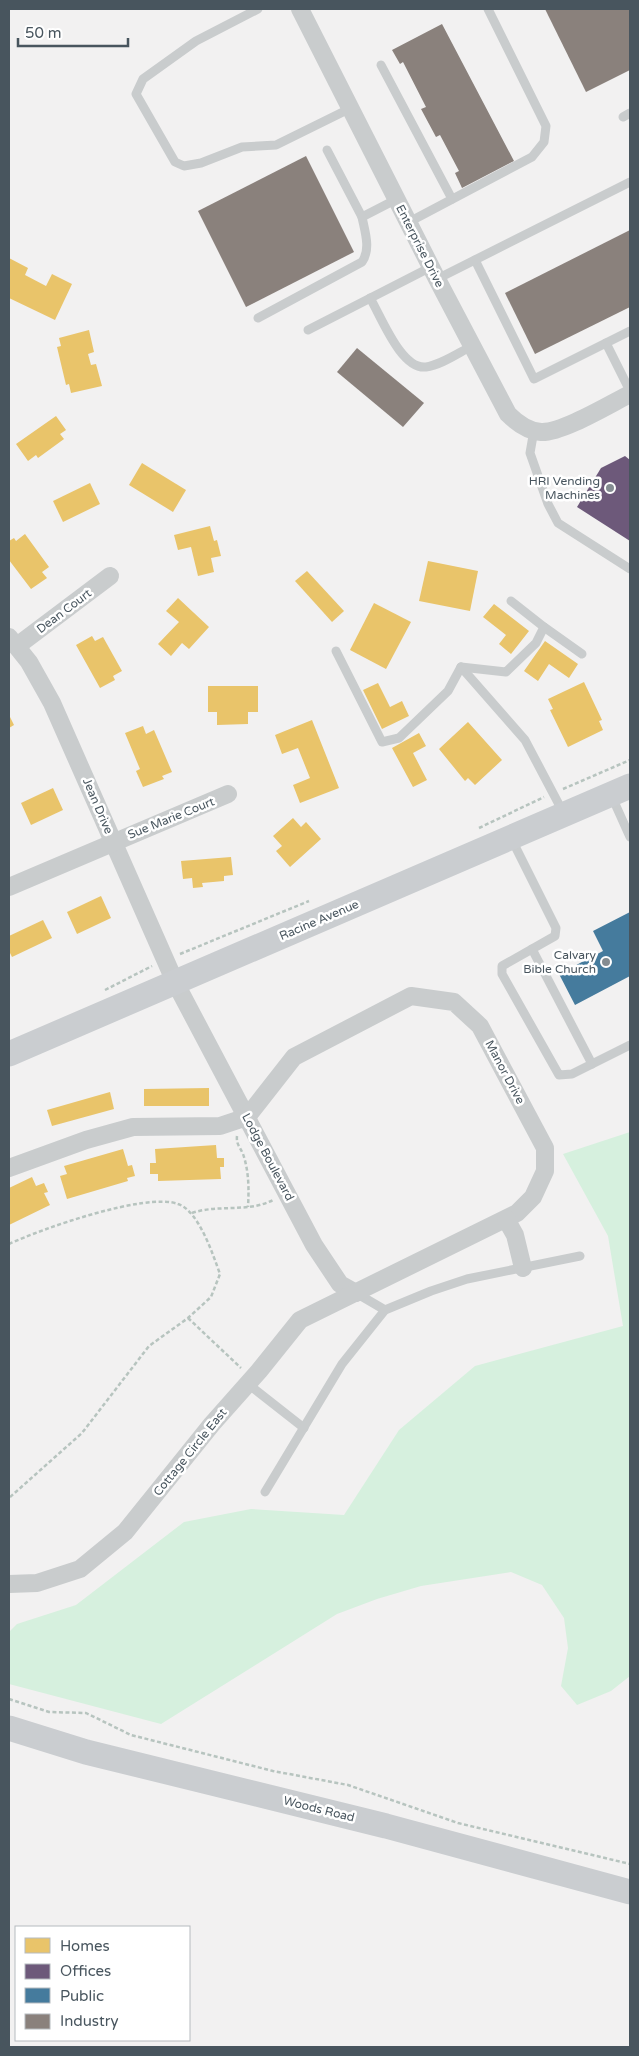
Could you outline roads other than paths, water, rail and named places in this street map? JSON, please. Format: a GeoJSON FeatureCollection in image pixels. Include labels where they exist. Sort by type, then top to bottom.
{"type":"FeatureCollection","features":[{"type":"Feature","properties":{"kind":"main road","name":"Racine Avenue"},"geometry":{"type":"LineString","coordinates":[[9,1054],[510,837],[559,803],[620,790]]}},
{"type":"Feature","properties":{"kind":"main road","name":"Woods Road"},"geometry":{"type":"LineString","coordinates":[[9,1728],[86,1752],[386,1826],[630,1892]]}},
{"type":"Feature","properties":{"kind":"street","name":"Enterprise Drive"},"geometry":{"type":"LineString","coordinates":[[300,9],[508,414],[517,422],[534,430]]}},
{"type":"Feature","properties":{"kind":"street"},"geometry":{"type":"LineString","coordinates":[[534,430],[541,432],[556,430],[630,392]]}},
{"type":"Feature","properties":{"kind":"street","name":"Dean Court"},"geometry":{"type":"LineString","coordinates":[[13,642],[110,576]]}},
{"type":"Feature","properties":{"kind":"street","name":"Jean Drive"},"geometry":{"type":"LineString","coordinates":[[13,642],[52,703],[176,982]]}},
{"type":"Feature","properties":{"kind":"street","name":"Sue Marie Court"},"geometry":{"type":"LineString","coordinates":[[9,887],[113,841],[228,794]]}},
{"type":"Feature","properties":{"kind":"street","name":"Lodge Boulevard"},"geometry":{"type":"LineString","coordinates":[[176,982],[314,1245],[340,1284],[356,1294]]}},
{"type":"Feature","properties":{"kind":"street","name":"Manor Drive"},"geometry":{"type":"LineString","coordinates":[[250,1122],[294,1057],[411,996],[454,1002],[480,1026],[545,1148],[545,1171],[533,1197],[517,1213],[356,1294]]}},
{"type":"Feature","properties":{"kind":"street"},"geometry":{"type":"LineString","coordinates":[[9,1168],[86,1140],[133,1127],[220,1126],[250,1122]]}},
{"type":"Feature","properties":{"kind":"street"},"geometry":{"type":"LineString","coordinates":[[506,1219],[515,1235],[523,1268]]}},
{"type":"Feature","properties":{"kind":"street","name":"Cottage Circle East"},"geometry":{"type":"LineString","coordinates":[[9,1584],[37,1584],[80,1569],[125,1532],[212,1424],[250,1382],[300,1320],[356,1294]]}},
{"type":"Feature","properties":{"kind":"lane"},"geometry":{"type":"LineString","coordinates":[[258,9],[196,41],[143,79],[136,94],[176,162],[184,166],[201,163],[242,148],[276,146],[351,108]]}},
{"type":"Feature","properties":{"kind":"lane"},"geometry":{"type":"LineString","coordinates":[[409,222],[532,157],[544,142],[546,126],[488,9]]}},
{"type":"Feature","properties":{"kind":"lane"},"geometry":{"type":"LineString","coordinates":[[381,65],[452,199]]}},
{"type":"Feature","properties":{"kind":"lane"},"geometry":{"type":"LineString","coordinates":[[258,318],[362,262],[366,256],[362,217],[327,150]]}},
{"type":"Feature","properties":{"kind":"lane"},"geometry":{"type":"LineString","coordinates":[[308,330],[370,298],[434,273],[475,260],[630,182]]}},
{"type":"Feature","properties":{"kind":"lane"},"geometry":{"type":"LineString","coordinates":[[362,217],[397,198]]}},
{"type":"Feature","properties":{"kind":"lane"},"geometry":{"type":"LineString","coordinates":[[475,260],[534,379],[630,331]]}},
{"type":"Feature","properties":{"kind":"lane"},"geometry":{"type":"LineString","coordinates":[[370,298],[402,356],[413,364],[424,367],[435,364],[472,346]]}},
{"type":"Feature","properties":{"kind":"lane"},"geometry":{"type":"LineString","coordinates":[[606,343],[630,392]]}},
{"type":"Feature","properties":{"kind":"lane"},"geometry":{"type":"LineString","coordinates":[[534,430],[530,453],[548,504],[558,523],[630,568]]}},
{"type":"Feature","properties":{"kind":"lane"},"geometry":{"type":"LineString","coordinates":[[511,601],[544,628],[582,654]]}},
{"type":"Feature","properties":{"kind":"lane"},"geometry":{"type":"LineString","coordinates":[[461,667],[506,672],[536,643],[544,628]]}},
{"type":"Feature","properties":{"kind":"lane"},"geometry":{"type":"LineString","coordinates":[[336,651],[382,742],[399,738],[448,691],[461,667]]}},
{"type":"Feature","properties":{"kind":"lane"},"geometry":{"type":"LineString","coordinates":[[461,667],[525,740],[559,803]]}},
{"type":"Feature","properties":{"kind":"lane"},"geometry":{"type":"LineString","coordinates":[[620,790],[630,837]]}},
{"type":"Feature","properties":{"kind":"lane"},"geometry":{"type":"LineString","coordinates":[[510,837],[556,928],[555,936],[502,966],[502,974],[560,1075],[572,1074],[630,1044]]}},
{"type":"Feature","properties":{"kind":"lane"},"geometry":{"type":"LineString","coordinates":[[532,949],[592,1064]]}},
{"type":"Feature","properties":{"kind":"lane"},"geometry":{"type":"LineString","coordinates":[[265,1492],[342,1364],[385,1310],[431,1291],[467,1279],[580,1256]]}},
{"type":"Feature","properties":{"kind":"lane","name":"Lodge Boulevard"},"geometry":{"type":"LineString","coordinates":[[356,1294],[385,1310]]}},
{"type":"Feature","properties":{"kind":"lane"},"geometry":{"type":"LineString","coordinates":[[250,1382],[304,1428]]}},
{"type":"Feature","properties":{"kind":"place","name":"HRI Vending Machines"},"geometry":{"type":"Point","coordinates":[610,488]}},
{"type":"Feature","properties":{"kind":"place","name":"Calvary Bible Church"},"geometry":{"type":"Point","coordinates":[606,962]}}]}
